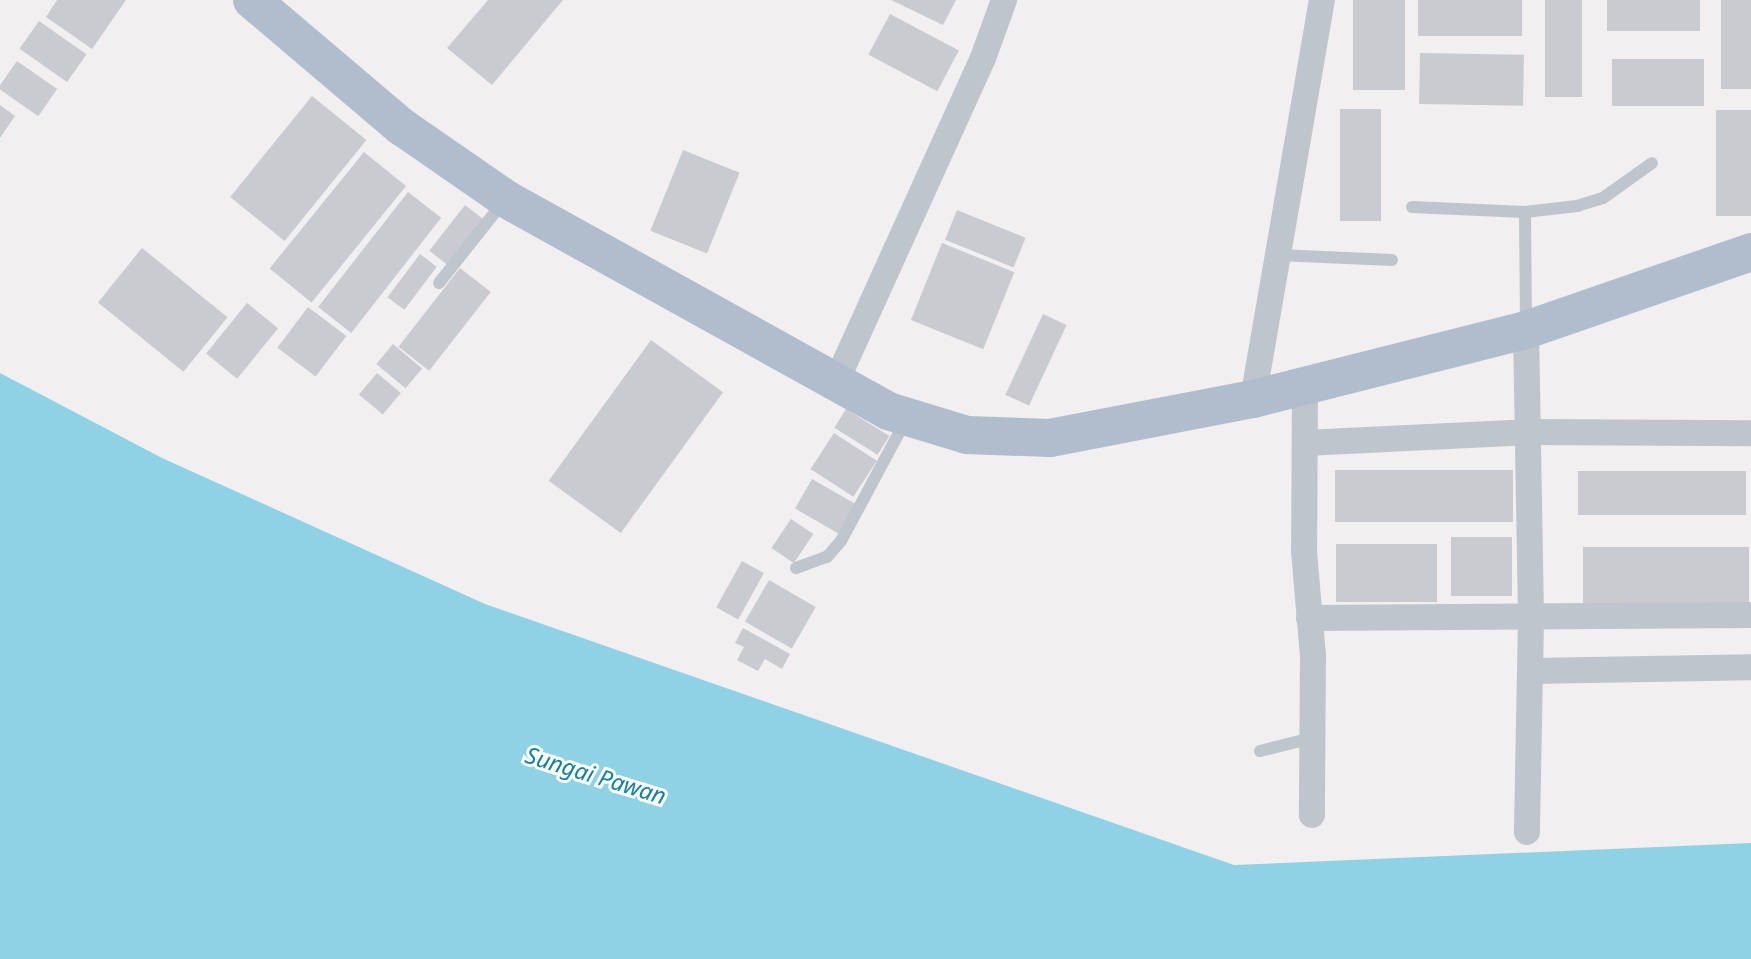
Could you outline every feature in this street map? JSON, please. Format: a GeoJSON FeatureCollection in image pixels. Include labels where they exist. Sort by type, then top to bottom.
{"type":"FeatureCollection","features":[{"type":"Feature","properties":{"kind":"main road"},"geometry":{"type":"LineString","coordinates":[[252,0],[402,127],[506,199],[836,382],[907,418],[967,435],[1050,438],[1253,399],[1527,330],[1751,252]]}},
{"type":"Feature","properties":{"kind":"street"},"geometry":{"type":"LineString","coordinates":[[836,382],[983,58],[1004,0]]}},
{"type":"Feature","properties":{"kind":"street"},"geometry":{"type":"LineString","coordinates":[[1253,399],[1322,0]]}},
{"type":"Feature","properties":{"kind":"street"},"geometry":{"type":"LineString","coordinates":[[1751,252],[1751,265]]}},
{"type":"Feature","properties":{"kind":"street"},"geometry":{"type":"LineString","coordinates":[[1527,330],[1531,619],[1527,832]]}},
{"type":"Feature","properties":{"kind":"street"},"geometry":{"type":"LineString","coordinates":[[1304,384],[1312,738],[1311,815]]}},
{"type":"Feature","properties":{"kind":"street"},"geometry":{"type":"LineString","coordinates":[[1305,443],[1529,432],[1751,433]]}},
{"type":"Feature","properties":{"kind":"street"},"geometry":{"type":"LineString","coordinates":[[1309,618],[1531,619],[1751,615]]}},
{"type":"Feature","properties":{"kind":"street"},"geometry":{"type":"LineString","coordinates":[[1531,671],[1751,667]]}},
{"type":"Feature","properties":{"kind":"lane"},"geometry":{"type":"LineString","coordinates":[[1412,206],[1525,212],[1603,198],[1652,163]]}},
{"type":"Feature","properties":{"kind":"lane"},"geometry":{"type":"LineString","coordinates":[[439,283],[506,199]]}},
{"type":"Feature","properties":{"kind":"lane"},"geometry":{"type":"LineString","coordinates":[[1525,212],[1527,330]]}},
{"type":"Feature","properties":{"kind":"lane"},"geometry":{"type":"LineString","coordinates":[[1278,255],[1392,260]]}},
{"type":"Feature","properties":{"kind":"lane"},"geometry":{"type":"LineString","coordinates":[[796,568],[827,557],[841,541],[907,418]]}},
{"type":"Feature","properties":{"kind":"lane"},"geometry":{"type":"LineString","coordinates":[[1260,751],[1312,738]]}},
{"type":"Feature","properties":{"kind":"water","name":"Sungai Pawan"},"geometry":{"type":"Polygon","coordinates":[[[0,373],[162,458],[485,604],[1234,865],[1751,843],[1751,959],[0,959],[0,373]]]}},
{"type":"Feature","properties":{"kind":"building"},"geometry":{"type":"Polygon","coordinates":[[[57,0],[126,0],[92,49],[46,17],[57,0]]]}},
{"type":"Feature","properties":{"kind":"building"},"geometry":{"type":"Polygon","coordinates":[[[488,0],[563,0],[492,85],[447,48],[488,0]]]}},
{"type":"Feature","properties":{"kind":"building"},"geometry":{"type":"Polygon","coordinates":[[[891,0],[956,0],[943,25],[891,0]]]}},
{"type":"Feature","properties":{"kind":"building"},"geometry":{"type":"Polygon","coordinates":[[[1353,0],[1405,0],[1405,90],[1353,90],[1353,0]]]}},
{"type":"Feature","properties":{"kind":"building"},"geometry":{"type":"Polygon","coordinates":[[[1418,0],[1522,0],[1522,36],[1418,36],[1418,0]]]}},
{"type":"Feature","properties":{"kind":"building"},"geometry":{"type":"Polygon","coordinates":[[[1545,0],[1582,0],[1582,97],[1545,97],[1545,0]]]}},
{"type":"Feature","properties":{"kind":"building"},"geometry":{"type":"Polygon","coordinates":[[[1607,0],[1700,0],[1700,31],[1607,31],[1607,0]]]}},
{"type":"Feature","properties":{"kind":"building"},"geometry":{"type":"Polygon","coordinates":[[[1721,0],[1751,0],[1751,89],[1721,89],[1721,0]]]}},
{"type":"Feature","properties":{"kind":"building"},"geometry":{"type":"Polygon","coordinates":[[[890,14],[959,51],[937,91],[868,55],[890,14]]]}},
{"type":"Feature","properties":{"kind":"building"},"geometry":{"type":"Polygon","coordinates":[[[39,21],[87,54],[67,82],[19,49],[39,21]]]}},
{"type":"Feature","properties":{"kind":"building"},"geometry":{"type":"Polygon","coordinates":[[[1420,53],[1524,55],[1523,106],[1419,104],[1420,53]]]}},
{"type":"Feature","properties":{"kind":"building"},"geometry":{"type":"Polygon","coordinates":[[[1612,59],[1704,59],[1704,106],[1612,106],[1612,59]]]}},
{"type":"Feature","properties":{"kind":"building"},"geometry":{"type":"Polygon","coordinates":[[[17,61],[57,89],[38,116],[0,89],[0,85],[17,61]]]}},
{"type":"Feature","properties":{"kind":"building"},"geometry":{"type":"Polygon","coordinates":[[[312,96],[366,140],[285,241],[230,197],[312,96]]]}},
{"type":"Feature","properties":{"kind":"building"},"geometry":{"type":"Polygon","coordinates":[[[0,105],[15,116],[0,138],[0,105]]]}},
{"type":"Feature","properties":{"kind":"building"},"geometry":{"type":"Polygon","coordinates":[[[1340,109],[1381,109],[1381,221],[1340,221],[1340,109]]]}},
{"type":"Feature","properties":{"kind":"building"},"geometry":{"type":"Polygon","coordinates":[[[1716,110],[1751,110],[1751,216],[1716,216],[1716,110]]]}},
{"type":"Feature","properties":{"kind":"building"},"geometry":{"type":"Polygon","coordinates":[[[683,150],[740,173],[707,254],[650,231],[683,150]]]}},
{"type":"Feature","properties":{"kind":"building"},"geometry":{"type":"Polygon","coordinates":[[[364,152],[406,186],[312,303],[270,269],[364,152]]]}},
{"type":"Feature","properties":{"kind":"building"},"geometry":{"type":"Polygon","coordinates":[[[408,192],[441,218],[351,333],[318,307],[408,192]]]}},
{"type":"Feature","properties":{"kind":"building"},"geometry":{"type":"Polygon","coordinates":[[[465,205],[484,220],[448,265],[429,251],[465,205]]]}},
{"type":"Feature","properties":{"kind":"building"},"geometry":{"type":"Polygon","coordinates":[[[957,210],[1026,238],[1014,267],[945,240],[957,210]]]}},
{"type":"Feature","properties":{"kind":"building"},"geometry":{"type":"Polygon","coordinates":[[[942,243],[1014,272],[983,349],[911,320],[942,243]]]}},
{"type":"Feature","properties":{"kind":"building"},"geometry":{"type":"Polygon","coordinates":[[[142,248],[227,317],[183,372],[98,302],[142,248]]]}},
{"type":"Feature","properties":{"kind":"building"},"geometry":{"type":"Polygon","coordinates":[[[420,254],[437,267],[404,310],[388,297],[420,254]]]}},
{"type":"Feature","properties":{"kind":"building"},"geometry":{"type":"Polygon","coordinates":[[[460,268],[491,292],[429,371],[398,347],[460,268]]]}},
{"type":"Feature","properties":{"kind":"building"},"geometry":{"type":"Polygon","coordinates":[[[247,303],[278,328],[237,379],[206,354],[247,303]]]}},
{"type":"Feature","properties":{"kind":"building"},"geometry":{"type":"Polygon","coordinates":[[[308,307],[346,336],[316,377],[277,348],[308,307]]]}},
{"type":"Feature","properties":{"kind":"building"},"geometry":{"type":"Polygon","coordinates":[[[1043,314],[1067,325],[1029,406],[1005,395],[1043,314]]]}},
{"type":"Feature","properties":{"kind":"building"},"geometry":{"type":"Polygon","coordinates":[[[651,340],[723,392],[621,533],[549,481],[651,340]]]}},
{"type":"Feature","properties":{"kind":"building"},"geometry":{"type":"Polygon","coordinates":[[[393,344],[422,368],[405,388],[376,364],[393,344]]]}},
{"type":"Feature","properties":{"kind":"building"},"geometry":{"type":"Polygon","coordinates":[[[377,373],[401,393],[383,414],[359,394],[377,373]]]}},
{"type":"Feature","properties":{"kind":"building"},"geometry":{"type":"Polygon","coordinates":[[[846,409],[889,436],[878,455],[834,428],[846,409]]]}},
{"type":"Feature","properties":{"kind":"building"},"geometry":{"type":"Polygon","coordinates":[[[834,433],[877,461],[853,497],[811,469],[834,433]]]}},
{"type":"Feature","properties":{"kind":"building"},"geometry":{"type":"Polygon","coordinates":[[[1335,470],[1513,470],[1513,522],[1335,522],[1335,470]]]}},
{"type":"Feature","properties":{"kind":"building"},"geometry":{"type":"Polygon","coordinates":[[[1578,471],[1746,471],[1746,515],[1578,515],[1578,471]]]}},
{"type":"Feature","properties":{"kind":"building"},"geometry":{"type":"Polygon","coordinates":[[[812,479],[856,504],[839,534],[795,508],[812,479]]]}},
{"type":"Feature","properties":{"kind":"building"},"geometry":{"type":"Polygon","coordinates":[[[791,519],[813,534],[794,563],[771,548],[791,519]]]}},
{"type":"Feature","properties":{"kind":"building"},"geometry":{"type":"Polygon","coordinates":[[[1451,537],[1512,537],[1512,596],[1451,596],[1451,537]]]}},
{"type":"Feature","properties":{"kind":"building"},"geometry":{"type":"Polygon","coordinates":[[[1336,544],[1437,544],[1437,602],[1336,602],[1336,544]]]}},
{"type":"Feature","properties":{"kind":"building"},"geometry":{"type":"Polygon","coordinates":[[[1583,547],[1749,547],[1749,603],[1583,603],[1583,547]]]}},
{"type":"Feature","properties":{"kind":"building"},"geometry":{"type":"Polygon","coordinates":[[[742,561],[764,573],[738,619],[716,607],[742,561]]]}},
{"type":"Feature","properties":{"kind":"building"},"geometry":{"type":"Polygon","coordinates":[[[769,580],[816,607],[792,649],[745,622],[769,580]]]}},
{"type":"Feature","properties":{"kind":"building"},"geometry":{"type":"Polygon","coordinates":[[[743,628],[790,654],[782,669],[765,659],[758,671],[737,660],[744,647],[735,643],[743,628]]]}}]}
